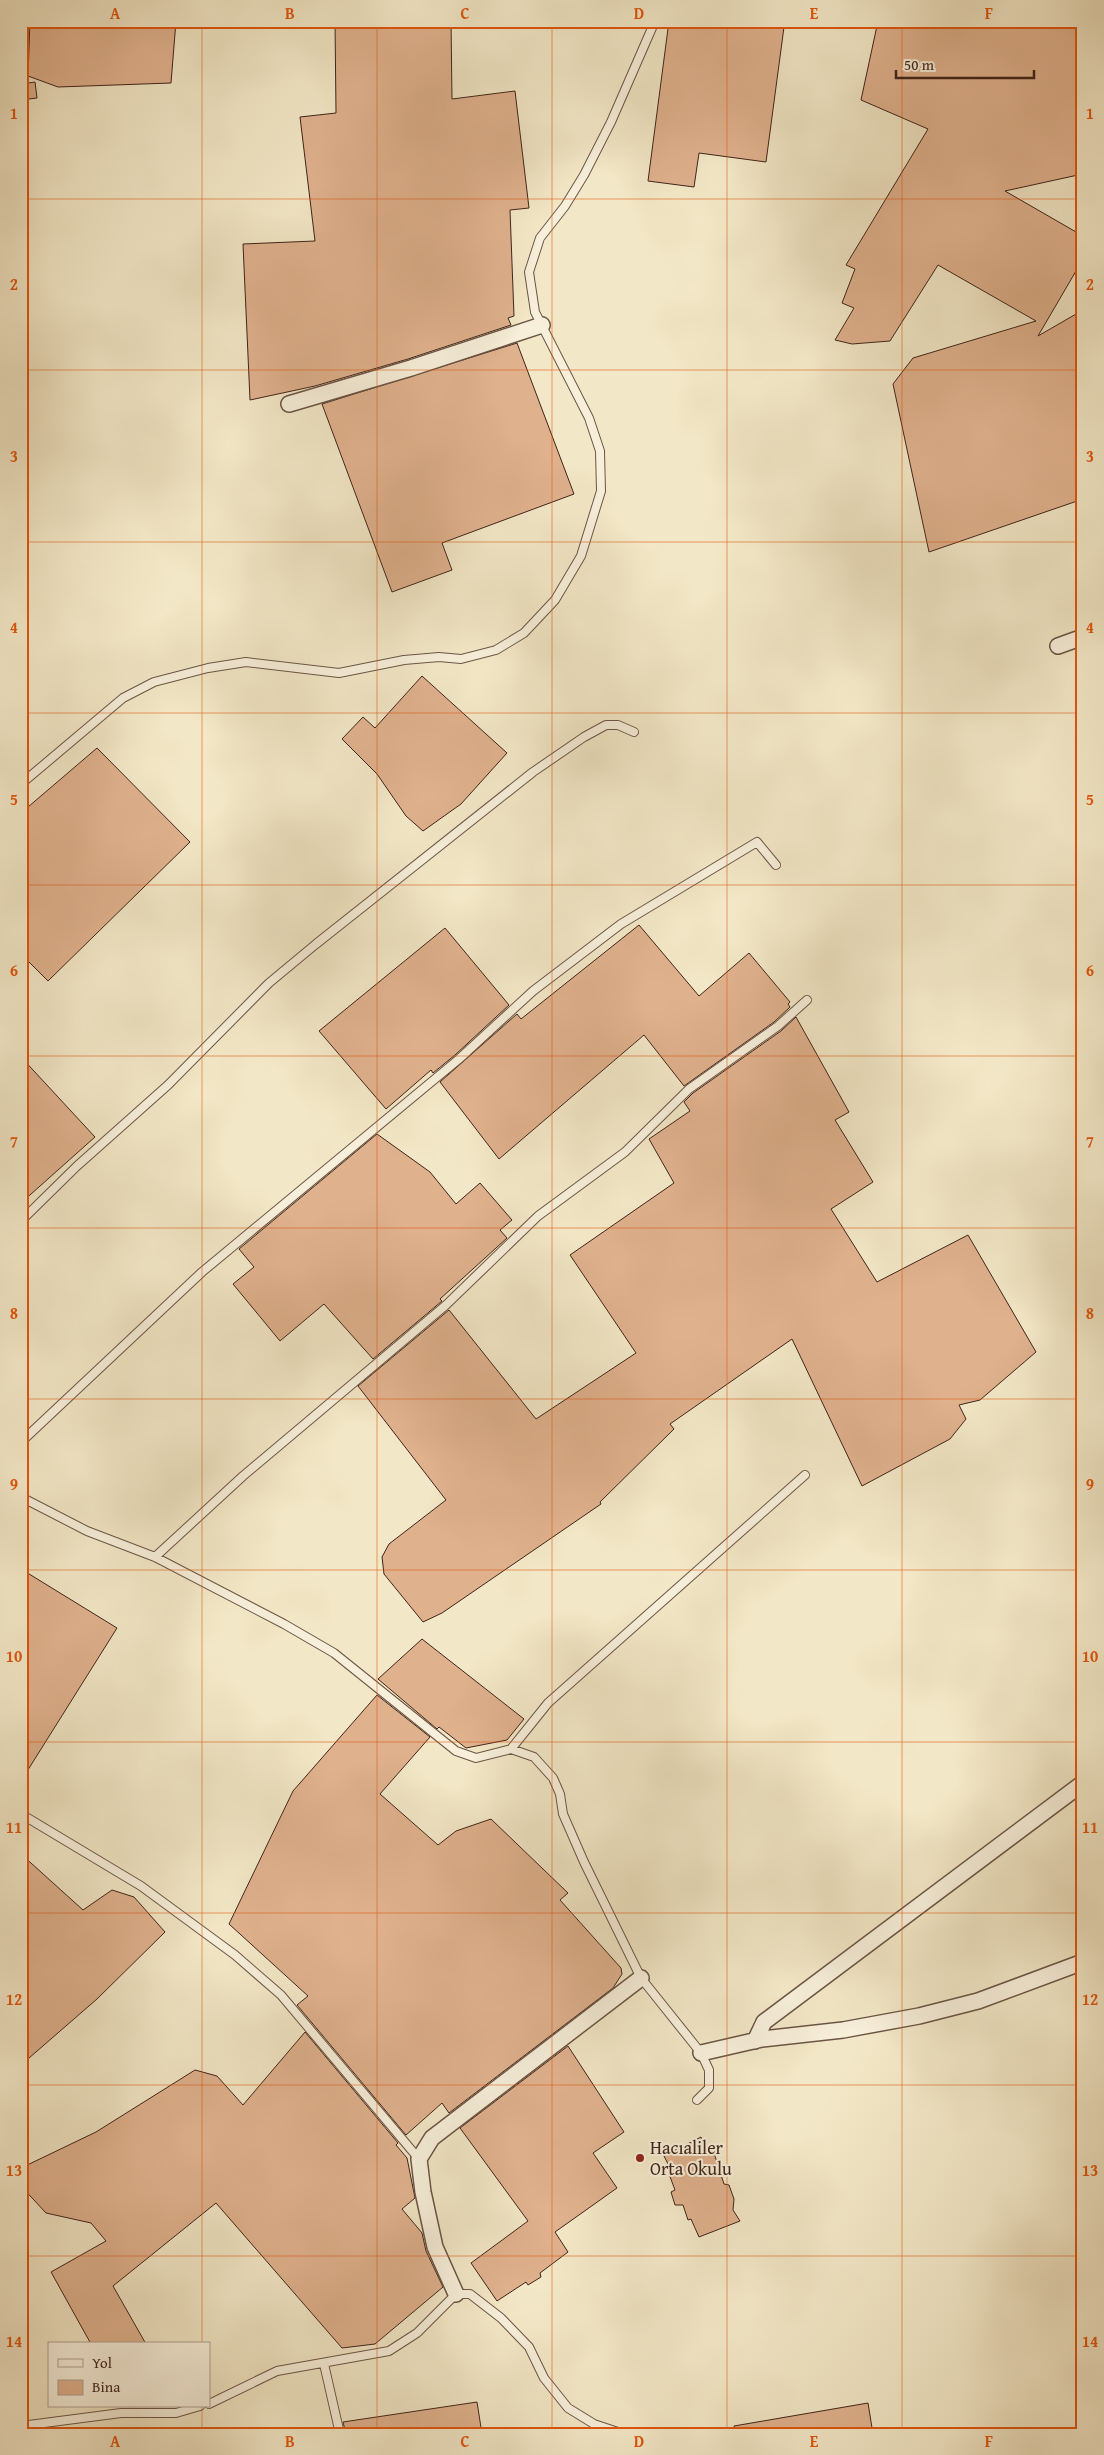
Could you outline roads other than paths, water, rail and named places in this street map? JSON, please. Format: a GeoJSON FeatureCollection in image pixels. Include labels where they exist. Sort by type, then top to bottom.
{"type":"FeatureCollection","features":[{"type":"Feature","properties":{"kind":"street"},"geometry":{"type":"LineString","coordinates":[[289,404],[411,368],[542,325]]}},
{"type":"Feature","properties":{"kind":"street"},"geometry":{"type":"LineString","coordinates":[[1058,646],[1083,637]]}},
{"type":"Feature","properties":{"kind":"street"},"geometry":{"type":"LineString","coordinates":[[755,2041],[764,2022],[1083,1782]]}},
{"type":"Feature","properties":{"kind":"street"},"geometry":{"type":"LineString","coordinates":[[702,2053],[755,2041],[842,2030],[919,2016],[978,2000],[1083,1962]]}},
{"type":"Feature","properties":{"kind":"street"},"geometry":{"type":"LineString","coordinates":[[456,2294],[434,2247],[423,2192],[419,2158],[432,2138],[642,1978]]}},
{"type":"Feature","properties":{"kind":"lane"},"geometry":{"type":"LineString","coordinates":[[21,784],[123,698],[154,682],[208,668],[246,662],[338,673],[404,660],[439,657],[461,659],[496,650],[524,633],[555,600],[582,556],[601,492],[600,451],[592,426],[535,312],[529,272],[540,238],[565,206],[584,175],[611,122],[655,21]]}},
{"type":"Feature","properties":{"kind":"lane"},"geometry":{"type":"LineString","coordinates":[[21,1221],[77,1166],[168,1086],[270,983],[324,938],[534,772],[584,737],[606,725],[618,725],[634,732]]}},
{"type":"Feature","properties":{"kind":"lane"},"geometry":{"type":"LineString","coordinates":[[21,1442],[202,1272],[459,1059],[533,991],[573,960],[621,924],[757,842],[776,866]]}},
{"type":"Feature","properties":{"kind":"lane"},"geometry":{"type":"LineString","coordinates":[[155,1557],[243,1476],[446,1305],[538,1216],[624,1152],[689,1088],[778,1026],[807,1000]]}},
{"type":"Feature","properties":{"kind":"lane"},"geometry":{"type":"LineString","coordinates":[[511,1749],[548,1703],[805,1476]]}},
{"type":"Feature","properties":{"kind":"lane"},"geometry":{"type":"LineString","coordinates":[[21,1497],[87,1531],[155,1557],[284,1624],[334,1654],[456,1751],[476,1758],[511,1749],[534,1757],[553,1778],[560,1794],[563,1814],[584,1862],[642,1978],[702,2053],[710,2070],[709,2088],[697,2100]]}},
{"type":"Feature","properties":{"kind":"lane"},"geometry":{"type":"LineString","coordinates":[[21,1814],[141,1886],[235,1955],[281,1995],[419,2158]]}},
{"type":"Feature","properties":{"kind":"lane"},"geometry":{"type":"LineString","coordinates":[[210,2404],[277,2371],[389,2351],[416,2333],[456,2294],[470,2294],[501,2318],[529,2347],[544,2378],[568,2408],[594,2424],[624,2434]]}},
{"type":"Feature","properties":{"kind":"lane"},"geometry":{"type":"LineString","coordinates":[[324,2364],[340,2434]]}},
{"type":"Feature","properties":{"kind":"lane"},"geometry":{"type":"LineString","coordinates":[[21,2426],[120,2413],[176,2413],[193,2408]]}},
{"type":"Feature","properties":{"kind":"place","name":"Hacıaliler Orta Okulu"},"geometry":{"type":"Point","coordinates":[640,2158]}}]}
